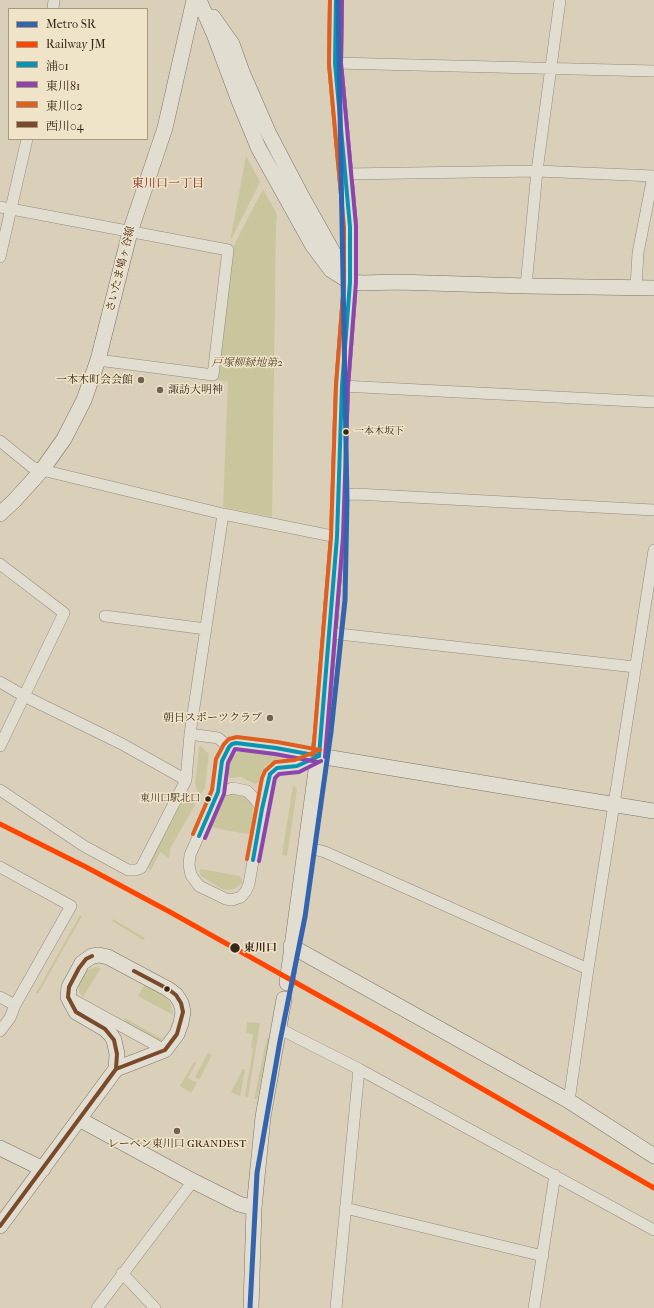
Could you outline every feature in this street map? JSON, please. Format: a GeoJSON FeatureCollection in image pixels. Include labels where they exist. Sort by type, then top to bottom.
{"type":"FeatureCollection","features":[{"type":"Feature","properties":{"kind":"street","name":"さいたま鳩ヶ谷線"},"geometry":{"type":"LineString","coordinates":[[0,514],[42,470],[64,439],[84,400],[98,360],[130,232],[165,128],[194,0]]}},
{"type":"Feature","properties":{"kind":"street"},"geometry":{"type":"LineString","coordinates":[[200,0],[232,44],[242,72],[269,134],[302,197],[350,282]]}},
{"type":"Feature","properties":{"kind":"street"},"geometry":{"type":"LineString","coordinates":[[287,983],[291,946],[319,756],[337,537],[342,386],[350,282],[350,227],[335,63],[336,0]]}},
{"type":"Feature","properties":{"kind":"street"},"geometry":{"type":"LineString","coordinates":[[526,286],[537,171],[560,0]]}},
{"type":"Feature","properties":{"kind":"street"},"geometry":{"type":"LineString","coordinates":[[335,63],[654,71]]}},
{"type":"Feature","properties":{"kind":"street"},"geometry":{"type":"LineString","coordinates":[[0,257],[6,208],[27,140]]}},
{"type":"Feature","properties":{"kind":"street"},"geometry":{"type":"LineString","coordinates":[[346,174],[537,171],[653,176],[638,253],[636,287]]}},
{"type":"Feature","properties":{"kind":"street"},"geometry":{"type":"LineString","coordinates":[[6,208],[228,250],[213,374],[98,360]]}},
{"type":"Feature","properties":{"kind":"street"},"geometry":{"type":"LineString","coordinates":[[350,282],[654,288]]}},
{"type":"Feature","properties":{"kind":"street"},"geometry":{"type":"LineString","coordinates":[[342,386],[654,402]]}},
{"type":"Feature","properties":{"kind":"street"},"geometry":{"type":"LineString","coordinates":[[0,441],[32,467],[42,470],[224,514],[337,537]]}},
{"type":"Feature","properties":{"kind":"street"},"geometry":{"type":"LineString","coordinates":[[338,495],[356,494],[654,510]]}},
{"type":"Feature","properties":{"kind":"street"},"geometry":{"type":"LineString","coordinates":[[0,790],[84,846],[128,870],[136,870],[141,868],[186,780],[190,734],[224,514]]}},
{"type":"Feature","properties":{"kind":"street"},"geometry":{"type":"LineString","coordinates":[[569,1101],[635,667],[652,574],[654,550]]}},
{"type":"Feature","properties":{"kind":"street"},"geometry":{"type":"LineString","coordinates":[[0,564],[64,613],[0,746]]}},
{"type":"Feature","properties":{"kind":"street"},"geometry":{"type":"LineString","coordinates":[[105,616],[206,629]]}},
{"type":"Feature","properties":{"kind":"street"},"geometry":{"type":"LineString","coordinates":[[330,633],[635,667]]}},
{"type":"Feature","properties":{"kind":"street"},"geometry":{"type":"LineString","coordinates":[[0,682],[24,696],[122,744],[186,780]]}},
{"type":"Feature","properties":{"kind":"street"},"geometry":{"type":"LineString","coordinates":[[190,734],[218,738],[229,747]]}},
{"type":"Feature","properties":{"kind":"street"},"geometry":{"type":"LineString","coordinates":[[319,756],[298,766],[277,768],[270,774],[262,809],[250,881],[244,894],[232,900],[226,899],[199,886],[192,875],[189,865],[190,855],[218,792],[222,761],[229,747],[236,743],[276,748],[654,811]]}},
{"type":"Feature","properties":{"kind":"street"},"geometry":{"type":"LineString","coordinates":[[218,792],[233,788],[247,791],[262,809]]}},
{"type":"Feature","properties":{"kind":"street"},"geometry":{"type":"LineString","coordinates":[[306,847],[325,852],[588,969]]}},
{"type":"Feature","properties":{"kind":"street"},"geometry":{"type":"LineString","coordinates":[[0,866],[71,906],[10,1018],[0,1031]]}},
{"type":"Feature","properties":{"kind":"street"},"geometry":{"type":"LineString","coordinates":[[291,946],[569,1101],[654,1156]]}},
{"type":"Feature","properties":{"kind":"street"},"geometry":{"type":"LineString","coordinates":[[0,1226],[116,1069],[117,1054],[114,1040],[111,1035],[105,1029],[76,1012],[68,997],[69,987],[82,963],[92,956],[99,955],[108,957],[161,986],[176,996],[181,1003],[183,1012],[182,1023],[177,1034],[166,1050],[116,1069]]}},
{"type":"Feature","properties":{"kind":"street"},"geometry":{"type":"LineString","coordinates":[[0,997],[16,1005]]}},
{"type":"Feature","properties":{"kind":"street"},"geometry":{"type":"LineString","coordinates":[[68,997],[166,1050]]}},
{"type":"Feature","properties":{"kind":"street"},"geometry":{"type":"LineString","coordinates":[[251,1308],[254,1208],[264,1117],[284,999]]}},
{"type":"Feature","properties":{"kind":"street"},"geometry":{"type":"LineString","coordinates":[[280,1029],[555,1175],[654,1230]]}},
{"type":"Feature","properties":{"kind":"street"},"geometry":{"type":"LineString","coordinates":[[336,1308],[359,1070]]}},
{"type":"Feature","properties":{"kind":"street"},"geometry":{"type":"LineString","coordinates":[[79,1119],[193,1181],[239,1204],[254,1208]]}},
{"type":"Feature","properties":{"kind":"street"},"geometry":{"type":"LineString","coordinates":[[0,1148],[43,1169]]}},
{"type":"Feature","properties":{"kind":"street"},"geometry":{"type":"LineString","coordinates":[[534,1308],[555,1175]]}},
{"type":"Feature","properties":{"kind":"street"},"geometry":{"type":"LineString","coordinates":[[97,1308],[193,1181]]}},
{"type":"Feature","properties":{"kind":"street"},"geometry":{"type":"LineString","coordinates":[[346,1208],[543,1256]]}},
{"type":"Feature","properties":{"kind":"street"},"geometry":{"type":"LineString","coordinates":[[122,1274],[155,1308]]}},
{"type":"Feature","properties":{"kind":"green space"},"geometry":{"type":"Polygon","coordinates":[[[246,156],[260,182],[230,242],[246,156]]]}},
{"type":"Feature","properties":{"kind":"green space","name":"戸塚柳緑地第2"},"geometry":{"type":"Polygon","coordinates":[[[263,189],[277,214],[272,517],[223,507],[228,382],[218,380],[234,245],[263,189]]]}},
{"type":"Feature","properties":{"kind":"green space"},"geometry":{"type":"Polygon","coordinates":[[[201,746],[209,754],[205,788],[199,797],[195,784],[199,747],[201,746]]]}},
{"type":"Feature","properties":{"kind":"green space"},"geometry":{"type":"Polygon","coordinates":[[[242,751],[287,757],[277,759],[265,766],[260,775],[259,782],[255,784],[241,777],[230,778],[228,773],[231,759],[236,753],[242,751]]]}},
{"type":"Feature","properties":{"kind":"green space"},"geometry":{"type":"Polygon","coordinates":[[[293,785],[297,789],[287,856],[282,855],[293,785]]]}},
{"type":"Feature","properties":{"kind":"green space"},"geometry":{"type":"Polygon","coordinates":[[[187,792],[189,792],[195,805],[170,849],[169,858],[160,852],[151,870],[147,868],[187,792]]]}},
{"type":"Feature","properties":{"kind":"green space"},"geometry":{"type":"Polygon","coordinates":[[[235,793],[245,796],[251,801],[253,809],[251,833],[247,834],[215,828],[211,825],[225,797],[235,793]]]}},
{"type":"Feature","properties":{"kind":"green space"},"geometry":{"type":"Polygon","coordinates":[[[201,869],[240,876],[243,882],[234,889],[222,889],[201,876],[199,871],[201,869]]]}},
{"type":"Feature","properties":{"kind":"green space"},"geometry":{"type":"Polygon","coordinates":[[[80,915],[82,916],[38,994],[36,993],[80,915]]]}},
{"type":"Feature","properties":{"kind":"green space"},"geometry":{"type":"Polygon","coordinates":[[[113,919],[145,938],[143,940],[112,921],[113,919]]]}},
{"type":"Feature","properties":{"kind":"green space"},"geometry":{"type":"Polygon","coordinates":[[[95,967],[101,968],[83,997],[80,994],[78,985],[86,971],[95,967]]]}},
{"type":"Feature","properties":{"kind":"green space"},"geometry":{"type":"Polygon","coordinates":[[[144,985],[160,993],[170,1002],[173,1015],[138,996],[144,985]]]}},
{"type":"Feature","properties":{"kind":"green space"},"geometry":{"type":"Polygon","coordinates":[[[125,1018],[162,1039],[162,1044],[123,1022],[125,1018]]]}},
{"type":"Feature","properties":{"kind":"green space"},"geometry":{"type":"Polygon","coordinates":[[[247,1022],[260,1023],[248,1097],[245,1096],[253,1049],[251,1048],[253,1034],[246,1033],[247,1022]]]}},
{"type":"Feature","properties":{"kind":"green space"},"geometry":{"type":"Polygon","coordinates":[[[267,1038],[270,1039],[257,1099],[254,1099],[267,1038]]]}},
{"type":"Feature","properties":{"kind":"green space"},"geometry":{"type":"Polygon","coordinates":[[[208,1053],[212,1055],[199,1080],[195,1077],[208,1053]]]}},
{"type":"Feature","properties":{"kind":"green space"},"geometry":{"type":"Polygon","coordinates":[[[194,1062],[196,1063],[188,1078],[197,1083],[191,1093],[180,1086],[194,1062]]]}},
{"type":"Feature","properties":{"kind":"green space"},"geometry":{"type":"Polygon","coordinates":[[[243,1069],[245,1070],[240,1096],[231,1092],[243,1069]]]}},
{"type":"Feature","properties":{"kind":"metro line","name":"SR"},"geometry":{"type":"LineString","coordinates":[[250,1308],[257,1173],[280,1041],[305,917],[331,732],[345,600],[347,500],[338,0]]}},
{"type":"Feature","properties":{"kind":"rail line","name":"JM"},"geometry":{"type":"LineString","coordinates":[[0,824],[86,867],[170,912],[382,1031],[654,1188]]}},
{"type":"Feature","properties":{"kind":"transit line","name":"東川02"},"geometry":{"type":"LineString","coordinates":[[313,755],[331,537],[336,386],[344,282],[344,227],[329,64],[330,0]]}},
{"type":"Feature","properties":{"kind":"transit line","name":"浦01"},"geometry":{"type":"LineString","coordinates":[[319,756],[337,537],[342,386],[350,282],[350,227],[335,63],[336,0]]}},
{"type":"Feature","properties":{"kind":"transit line","name":"東川81"},"geometry":{"type":"LineString","coordinates":[[325,757],[343,537],[348,386],[356,282],[356,226],[341,63],[342,0]]}},
{"type":"Feature","properties":{"kind":"transit line","name":"東川02"},"geometry":{"type":"LineString","coordinates":[[193,834],[212,790],[216,759],[224,744],[229,739],[237,737],[277,742],[320,750]]}},
{"type":"Feature","properties":{"kind":"transit line","name":"浦01"},"geometry":{"type":"LineString","coordinates":[[199,836],[218,792],[222,761],[232,744],[236,743],[276,748],[319,756]]}},
{"type":"Feature","properties":{"kind":"transit line","name":"東川81"},"geometry":{"type":"LineString","coordinates":[[205,838],[224,794],[228,763],[235,749],[275,754],[318,762]]}},
{"type":"Feature","properties":{"kind":"transit line","name":"東川02"},"geometry":{"type":"LineString","coordinates":[[247,859],[262,778],[265,771],[275,762],[295,760],[317,751]]}},
{"type":"Feature","properties":{"kind":"transit line","name":"浦01"},"geometry":{"type":"LineString","coordinates":[[253,860],[270,774],[277,768],[297,766],[319,756]]}},
{"type":"Feature","properties":{"kind":"transit line","name":"東川81"},"geometry":{"type":"LineString","coordinates":[[259,861],[275,778],[279,774],[299,772],[321,761]]}},
{"type":"Feature","properties":{"kind":"transit line","name":"西川04"},"geometry":{"type":"LineString","coordinates":[[92,956],[86,959],[79,968],[69,987],[68,997],[76,1012],[105,1029],[114,1040],[117,1054],[116,1069],[97,1095]]}},
{"type":"Feature","properties":{"kind":"transit line","name":"西川04"},"geometry":{"type":"LineString","coordinates":[[0,1226],[116,1069],[165,1050],[177,1034],[183,1012],[181,1003],[176,995],[168,989],[134,971]]}},
{"type":"Feature","properties":{"kind":"place","name":"一本木町会会館"},"geometry":{"type":"Point","coordinates":[141,380]}},
{"type":"Feature","properties":{"kind":"place","name":"諏訪大明神"},"geometry":{"type":"Point","coordinates":[160,390]}},
{"type":"Feature","properties":{"kind":"place","name":"一本木坂下"},"geometry":{"type":"Point","coordinates":[346,432]}},
{"type":"Feature","properties":{"kind":"place","name":"朝日スポーツクラブ"},"geometry":{"type":"Point","coordinates":[270,718]}},
{"type":"Feature","properties":{"kind":"place","name":"東川口駅北口"},"geometry":{"type":"Point","coordinates":[208,799]}},
{"type":"Feature","properties":{"kind":"place","name":"東川口"},"geometry":{"type":"Point","coordinates":[235,948]}},
{"type":"Feature","properties":{"kind":"place","name":"レーベン東川口 GRANDEST"},"geometry":{"type":"Point","coordinates":[177,1131]}},
{"type":"Feature","properties":{"kind":"district","name":"東川口一丁目"},"geometry":{"type":"Point","coordinates":[168,184]}}]}
